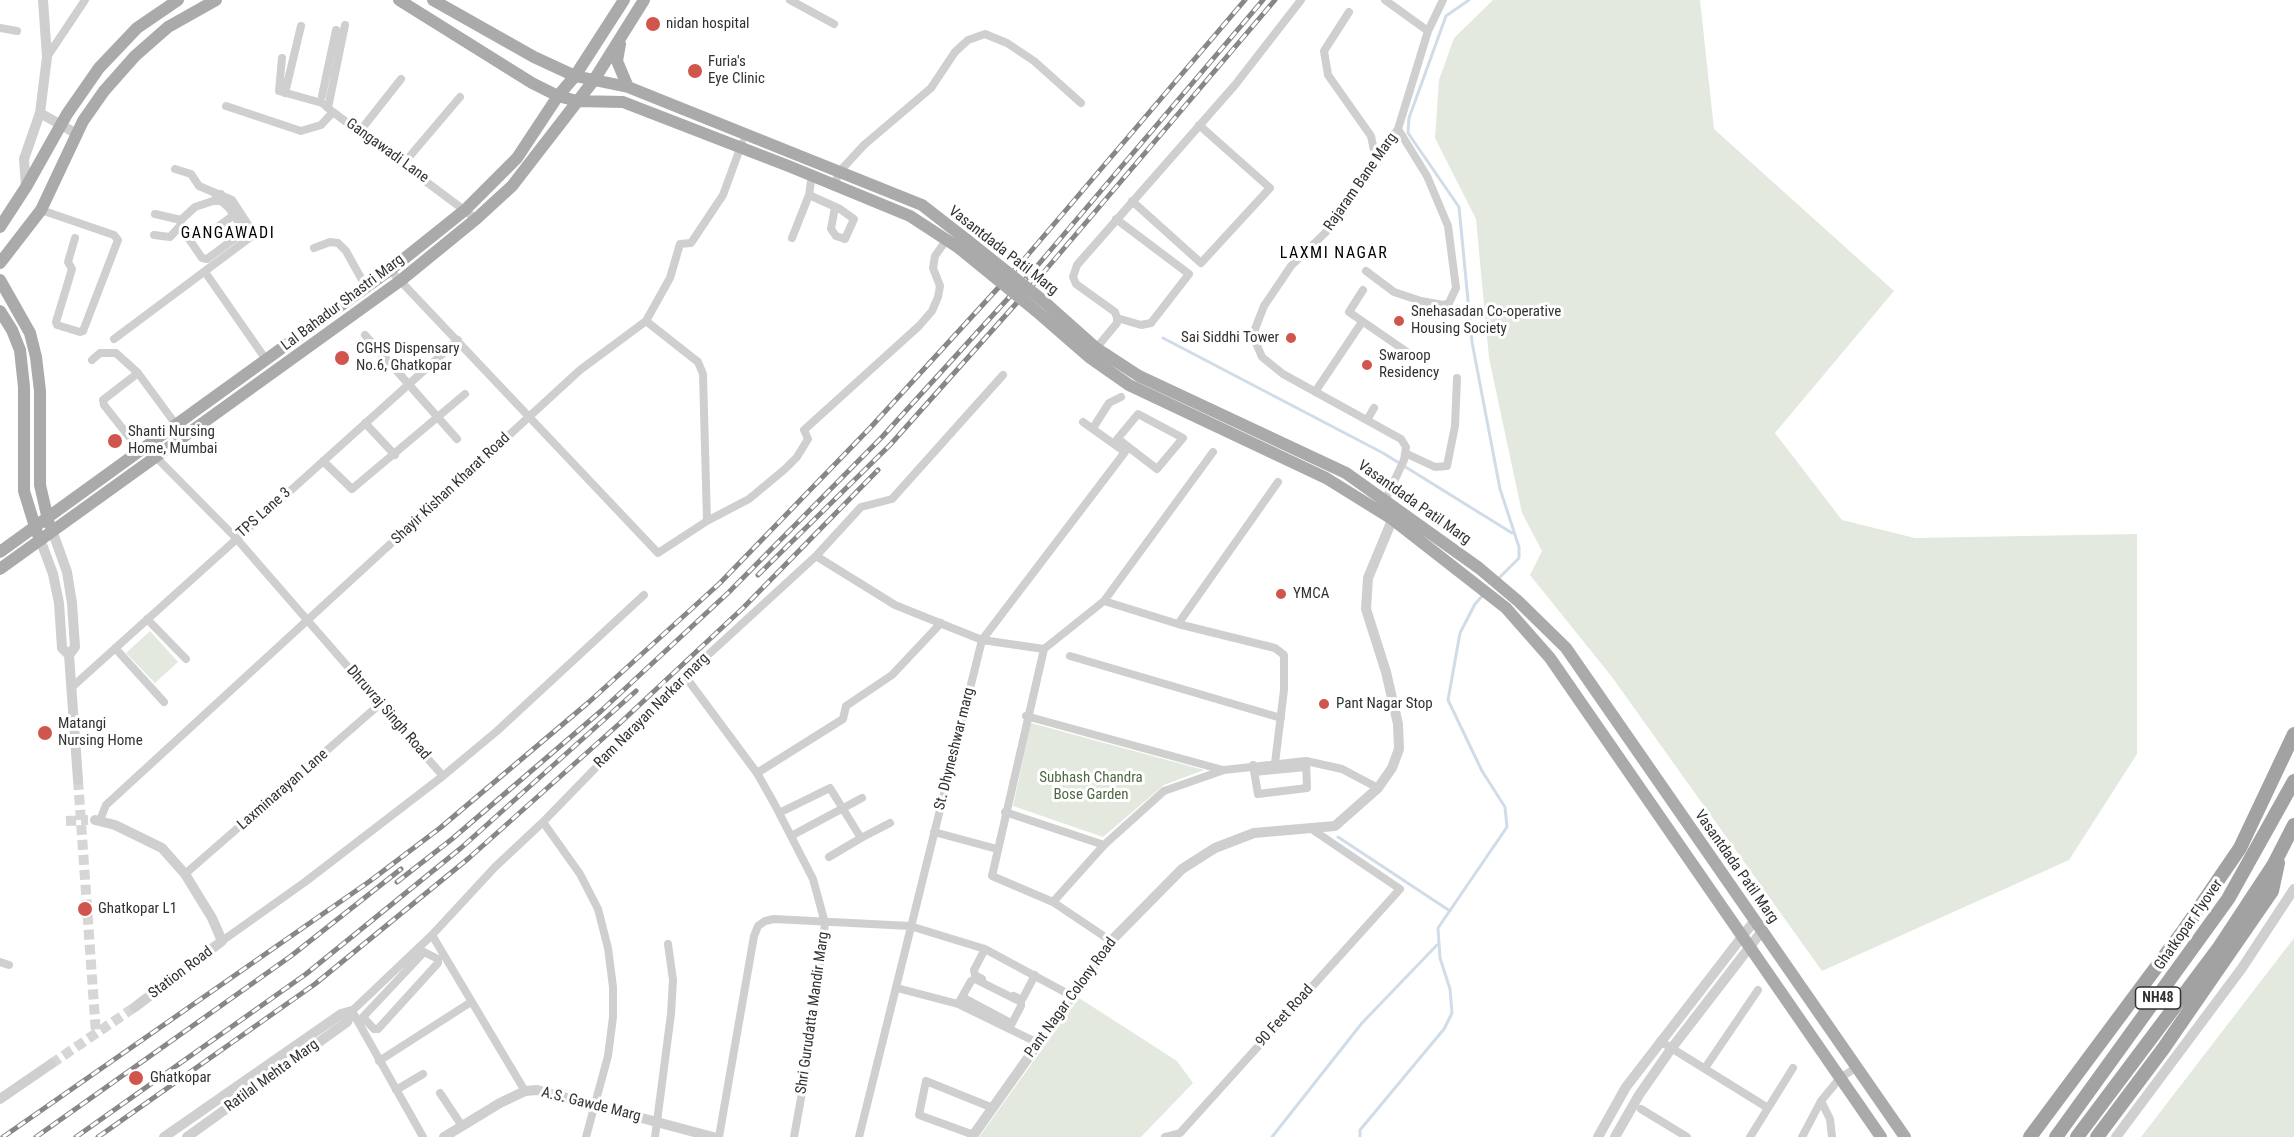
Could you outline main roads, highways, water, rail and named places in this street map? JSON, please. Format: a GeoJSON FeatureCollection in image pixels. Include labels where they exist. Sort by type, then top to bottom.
{"type":"FeatureCollection","features":[{"type":"Feature","properties":{"kind":"highway"},"geometry":{"type":"LineString","coordinates":[[2030,1137],[2184,930],[2240,848],[2294,734]]}},
{"type":"Feature","properties":{"kind":"highway","name":"Ghatkopar Flyover"},"geometry":{"type":"LineString","coordinates":[[2055,1137],[2200,940],[2255,855],[2294,781]]}},
{"type":"Feature","properties":{"kind":"highway","name":"NH48"},"geometry":{"type":"LineString","coordinates":[[2077,1137],[2218,949],[2266,876],[2294,825]]}},
{"type":"Feature","properties":{"kind":"highway"},"geometry":{"type":"LineString","coordinates":[[2097,1137],[2163,1049],[2272,891],[2281,849]]}},
{"type":"Feature","properties":{"kind":"main road"},"geometry":{"type":"LineString","coordinates":[[2,220],[26,187],[60,126],[99,68],[137,28],[178,0]]}},
{"type":"Feature","properties":{"kind":"main road"},"geometry":{"type":"LineString","coordinates":[[0,263],[41,210],[77,134],[104,91],[135,56],[168,27],[216,0]]}},
{"type":"Feature","properties":{"kind":"main road","name":"Vasantdada Patil Marg"},"geometry":{"type":"LineString","coordinates":[[399,0],[532,83],[558,96],[577,100],[623,102],[791,166],[910,216],[947,239],[967,247]]}},
{"type":"Feature","properties":{"kind":"main road"},"geometry":{"type":"LineString","coordinates":[[424,14],[432,0]]}},
{"type":"Feature","properties":{"kind":"main road","name":"Vasantdada Patil Marg"},"geometry":{"type":"LineString","coordinates":[[432,0],[534,57],[575,76],[628,87],[922,205],[967,247],[1038,304],[1129,384],[1183,404],[1383,507],[1394,515],[1506,608],[1550,658],[1881,1137]]}},
{"type":"Feature","properties":{"kind":"main road","name":"Lal Bahadur Shastri Marg"},"geometry":{"type":"LineString","coordinates":[[148,452],[177,426],[390,270],[465,210],[517,158],[558,96],[575,76],[624,0]]}},
{"type":"Feature","properties":{"kind":"main road","name":"Lal Bahadur Shastri Marg"},"geometry":{"type":"LineString","coordinates":[[0,569],[40,539],[49,524],[148,452],[400,280],[476,219],[512,186],[594,80],[644,0]]}},
{"type":"Feature","properties":{"kind":"main road"},"geometry":{"type":"LineString","coordinates":[[622,34],[617,61],[628,87]]}},
{"type":"Feature","properties":{"kind":"main road"},"geometry":{"type":"LineString","coordinates":[[648,112],[654,98]]}},
{"type":"Feature","properties":{"kind":"main road"},"geometry":{"type":"LineString","coordinates":[[694,130],[700,116]]}},
{"type":"Feature","properties":{"kind":"main road"},"geometry":{"type":"LineString","coordinates":[[791,166],[797,155]]}},
{"type":"Feature","properties":{"kind":"main road"},"geometry":{"type":"LineString","coordinates":[[0,280],[32,340],[38,374],[40,485],[49,524]]}},
{"type":"Feature","properties":{"kind":"main road"},"geometry":{"type":"LineString","coordinates":[[0,311],[17,342],[22,374],[24,491],[40,539]]}},
{"type":"Feature","properties":{"kind":"main road"},"geometry":{"type":"LineString","coordinates":[[17,342],[32,340]]}},
{"type":"Feature","properties":{"kind":"main road"},"geometry":{"type":"LineString","coordinates":[[22,374],[38,374]]}},
{"type":"Feature","properties":{"kind":"main road"},"geometry":{"type":"LineString","coordinates":[[24,439],[40,439]]}},
{"type":"Feature","properties":{"kind":"main road","name":"Vasantdada Patil Marg"},"geometry":{"type":"LineString","coordinates":[[1394,515],[1479,568],[1510,594],[1566,648],[1905,1137]]}},
{"type":"Feature","properties":{"kind":"main road","name":"Lal Bahadur Shastri Marg"},"geometry":{"type":"LineString","coordinates":[[0,552],[34,526],[49,524]]}},
{"type":"Feature","properties":{"kind":"main road"},"geometry":{"type":"LineString","coordinates":[[1627,769],[1643,759]]}},
{"type":"Feature","properties":{"kind":"waterway"},"geometry":{"type":"LineString","coordinates":[[1469,0],[1446,16],[1409,118],[1408,133],[1459,207],[1472,342],[1500,489],[1519,547],[1519,558],[1497,580]]}},
{"type":"Feature","properties":{"kind":"waterway"},"geometry":{"type":"LineString","coordinates":[[1163,338],[1383,453],[1512,533]]}},
{"type":"Feature","properties":{"kind":"waterway"},"geometry":{"type":"LineString","coordinates":[[1360,1137],[1360,1130],[1444,1029],[1452,1013],[1450,989],[1440,958],[1438,928],[1507,827],[1505,807],[1482,771],[1448,700],[1460,633],[1475,604],[1484,594]]}},
{"type":"Feature","properties":{"kind":"waterway"},"geometry":{"type":"LineString","coordinates":[[1338,837],[1450,911]]}},
{"type":"Feature","properties":{"kind":"waterway"},"geometry":{"type":"LineString","coordinates":[[1272,1137],[1362,1023],[1437,945]]}},
{"type":"Feature","properties":{"kind":"tunnel"},"geometry":{"type":"LineString","coordinates":[[78,780],[96,1034]]}},
{"type":"Feature","properties":{"kind":"tunnel"},"geometry":{"type":"LineString","coordinates":[[66,821],[88,820]]}},
{"type":"Feature","properties":{"kind":"tunnel"},"geometry":{"type":"LineString","coordinates":[[51,1064],[135,1007]]}},
{"type":"Feature","properties":{"kind":"railway"},"geometry":{"type":"LineString","coordinates":[[3,1137],[370,881],[440,828],[589,702],[720,583],[870,428],[1020,264],[1245,0]]}},
{"type":"Feature","properties":{"kind":"railway"},"geometry":{"type":"LineString","coordinates":[[397,882],[452,839],[601,711],[729,592],[882,437],[1032,272],[1263,0]]}},
{"type":"Feature","properties":{"kind":"railway"},"geometry":{"type":"LineString","coordinates":[[758,575],[890,445],[1038,279],[1275,0]]}},
{"type":"Feature","properties":{"kind":"railway"},"geometry":{"type":"LineString","coordinates":[[98,1137],[315,984],[469,858],[619,724],[743,608],[878,470]]}},
{"type":"Feature","properties":{"kind":"railway"},"geometry":{"type":"LineString","coordinates":[[76,1137],[306,974],[461,848],[636,691]]}},
{"type":"Feature","properties":{"kind":"railway"},"geometry":{"type":"LineString","coordinates":[[36,1137],[291,956],[401,869]]}},
{"type":"Feature","properties":{"kind":"place","name":"nidan hospital"},"geometry":{"type":"Point","coordinates":[653,24]}},
{"type":"Feature","properties":{"kind":"place","name":"Furia's Eye Clinic"},"geometry":{"type":"Point","coordinates":[695,71]}},
{"type":"Feature","properties":{"kind":"place","name":"Snehasadan Co-operative Housing Society"},"geometry":{"type":"Point","coordinates":[1399,321]}},
{"type":"Feature","properties":{"kind":"place","name":"Sai Siddhi Tower"},"geometry":{"type":"Point","coordinates":[1291,338]}},
{"type":"Feature","properties":{"kind":"place","name":"CGHS Dispensary No.6, Ghatkopar"},"geometry":{"type":"Point","coordinates":[342,358]}},
{"type":"Feature","properties":{"kind":"place","name":"Swaroop Residency"},"geometry":{"type":"Point","coordinates":[1367,365]}},
{"type":"Feature","properties":{"kind":"place","name":"Shanti Nursing Home, Mumbai"},"geometry":{"type":"Point","coordinates":[115,441]}},
{"type":"Feature","properties":{"kind":"place","name":"YMCA"},"geometry":{"type":"Point","coordinates":[1281,594]}},
{"type":"Feature","properties":{"kind":"place","name":"Pant Nagar Stop"},"geometry":{"type":"Point","coordinates":[1324,704]}},
{"type":"Feature","properties":{"kind":"place","name":"Matangi Nursing Home"},"geometry":{"type":"Point","coordinates":[45,733]}},
{"type":"Feature","properties":{"kind":"place","name":"Ghatkopar L1"},"geometry":{"type":"Point","coordinates":[85,909]}},
{"type":"Feature","properties":{"kind":"place","name":"Ghatkopar"},"geometry":{"type":"Point","coordinates":[136,1078]}},
{"type":"Feature","properties":{"kind":"district","name":"GANGAWADI"},"geometry":{"type":"Point","coordinates":[228,234]}},
{"type":"Feature","properties":{"kind":"district","name":"LAXMI NAGAR"},"geometry":{"type":"Point","coordinates":[1334,254]}},
{"type":"Feature","properties":{"kind":"park label","name":"Subhash Chandra Bose Garden"},"geometry":{"type":"Point","coordinates":[1091,786]}}]}
